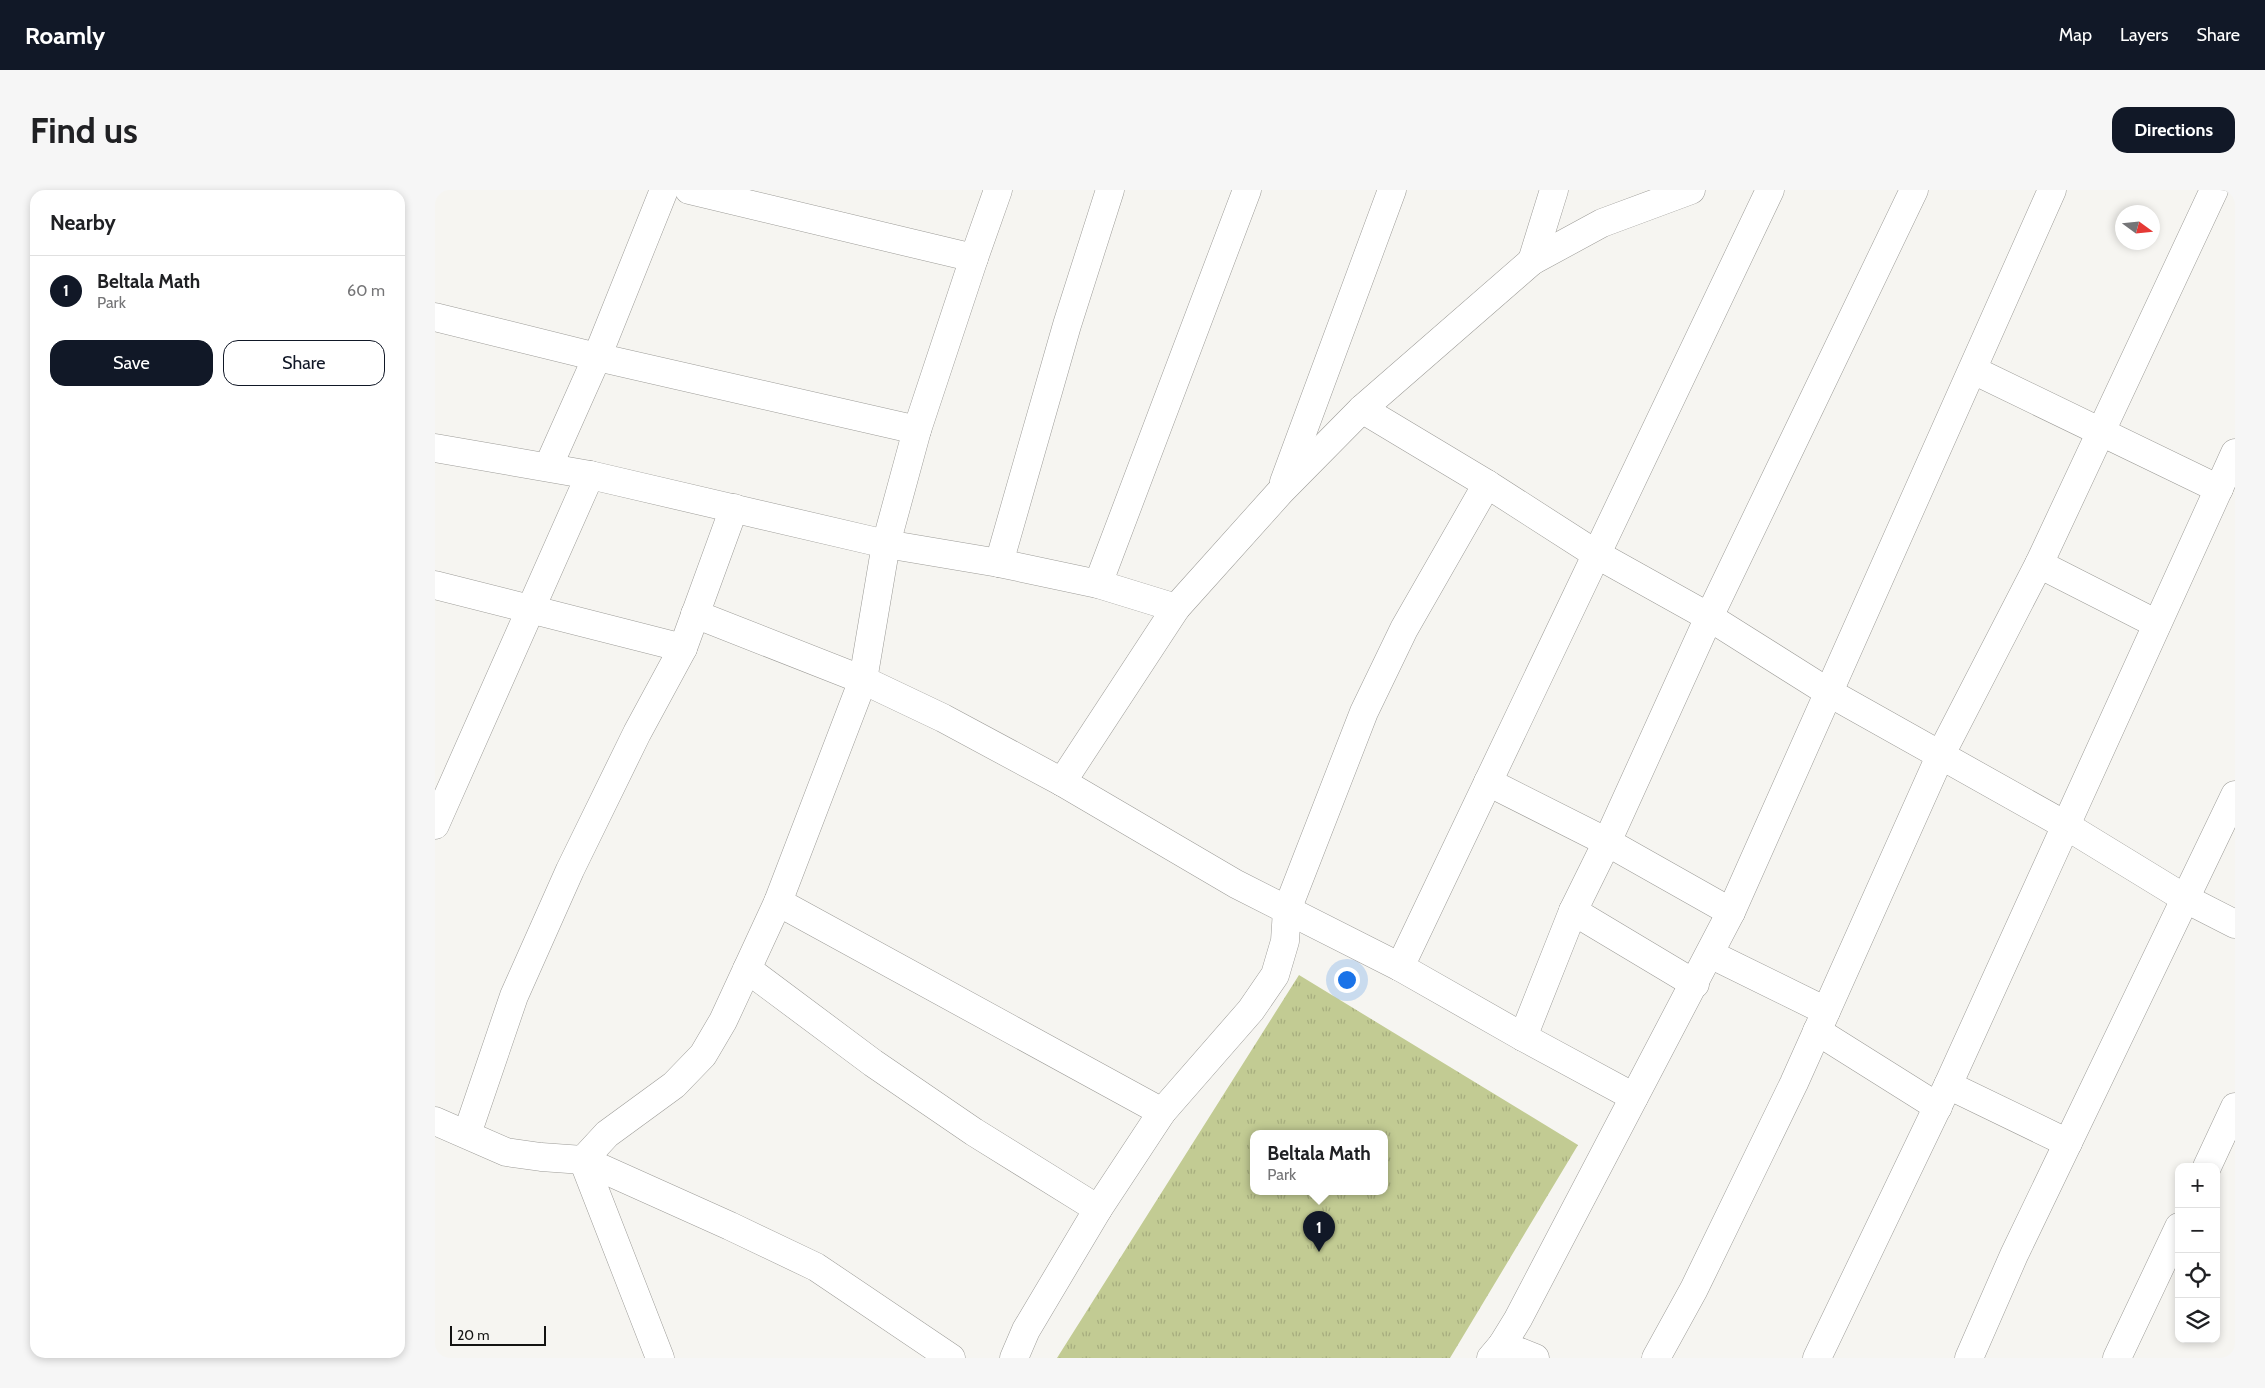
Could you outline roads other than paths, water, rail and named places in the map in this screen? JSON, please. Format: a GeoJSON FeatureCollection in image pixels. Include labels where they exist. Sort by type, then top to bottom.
{"type":"FeatureCollection","features":[{"type":"Feature","properties":{"kind":"street"},"geometry":{"type":"LineString","coordinates":[[548,467],[597,357],[664,190]]}},
{"type":"Feature","properties":{"kind":"street"},"geometry":{"type":"LineString","coordinates":[[689,190],[974,258]]}},
{"type":"Feature","properties":{"kind":"street"},"geometry":{"type":"LineString","coordinates":[[583,1160],[607,1134],[674,1084],[703,1056],[723,1021],[778,902],[863,680],[886,544],[917,430],[998,190]]}},
{"type":"Feature","properties":{"kind":"street"},"geometry":{"type":"LineString","coordinates":[[999,563],[1067,325],[1110,190]]}},
{"type":"Feature","properties":{"kind":"street"},"geometry":{"type":"LineString","coordinates":[[1098,584],[1247,190]]}},
{"type":"Feature","properties":{"kind":"street"},"geometry":{"type":"LineString","coordinates":[[1281,491],[1392,190]]}},
{"type":"Feature","properties":{"kind":"street"},"geometry":{"type":"LineString","coordinates":[[1532,261],[1554,190]]}},
{"type":"Feature","properties":{"kind":"street"},"geometry":{"type":"LineString","coordinates":[[1062,782],[1176,608],[1281,491],[1362,409],[1532,261],[1602,223],[1691,190]]}},
{"type":"Feature","properties":{"kind":"street"},"geometry":{"type":"LineString","coordinates":[[1400,966],[1770,190]]}},
{"type":"Feature","properties":{"kind":"street"},"geometry":{"type":"LineString","coordinates":[[1523,1037],[1573,911],[1607,842],[1709,617],[1914,190]]}},
{"type":"Feature","properties":{"kind":"street"},"geometry":{"type":"LineString","coordinates":[[1535,1358],[1496,1352],[1518,1320],[1731,912],[2052,190]]}},
{"type":"Feature","properties":{"kind":"street"},"geometry":{"type":"LineString","coordinates":[[1656,1358],[1694,1289],[1822,1021],[1941,754],[2039,564],[2214,190]]}},
{"type":"Feature","properties":{"kind":"street"},"geometry":{"type":"LineString","coordinates":[[435,317],[597,357],[917,430]]}},
{"type":"Feature","properties":{"kind":"street"},"geometry":{"type":"LineString","coordinates":[[1973,370],[2219,489]]}},
{"type":"Feature","properties":{"kind":"street"},"geometry":{"type":"LineString","coordinates":[[1362,409],[1487,484],[1596,554],[1709,617],[1828,692],[1941,754],[2065,825],[2186,898],[2235,924]]}},
{"type":"Feature","properties":{"kind":"street"},"geometry":{"type":"LineString","coordinates":[[1817,1358],[1943,1096],[2235,453]]}},
{"type":"Feature","properties":{"kind":"street"},"geometry":{"type":"LineString","coordinates":[[437,455],[548,467],[590,475],[886,544],[999,563],[1098,584],[1176,608]]}},
{"type":"Feature","properties":{"kind":"street"},"geometry":{"type":"LineString","coordinates":[[435,825],[590,475]]}},
{"type":"Feature","properties":{"kind":"street"},"geometry":{"type":"LineString","coordinates":[[1014,1358],[1026,1330],[1098,1210],[1162,1112],[1251,1010],[1275,975],[1285,941],[1287,910],[1364,712],[1403,629],[1487,484]]}},
{"type":"Feature","properties":{"kind":"street"},"geometry":{"type":"LineString","coordinates":[[467,1134],[514,996],[566,879],[637,733],[683,648],[734,508]]}},
{"type":"Feature","properties":{"kind":"street"},"geometry":{"type":"LineString","coordinates":[[2039,564],[2157,624]]}},
{"type":"Feature","properties":{"kind":"street"},"geometry":{"type":"LineString","coordinates":[[435,585],[683,648]]}},
{"type":"Feature","properties":{"kind":"street"},"geometry":{"type":"LineString","coordinates":[[695,614],[863,680],[943,718],[1062,782],[1236,884],[1400,966],[1523,1037],[1634,1097]]}},
{"type":"Feature","properties":{"kind":"street"},"geometry":{"type":"LineString","coordinates":[[1488,782],[1607,842],[1731,912]]}},
{"type":"Feature","properties":{"kind":"street"},"geometry":{"type":"LineString","coordinates":[[1969,1358],[2014,1255],[2235,795]]}},
{"type":"Feature","properties":{"kind":"street"},"geometry":{"type":"LineString","coordinates":[[778,902],[1162,1112]]}},
{"type":"Feature","properties":{"kind":"street"},"geometry":{"type":"LineString","coordinates":[[1573,911],[1695,984]]}},
{"type":"Feature","properties":{"kind":"street"},"geometry":{"type":"LineString","coordinates":[[1710,954],[1943,1096],[2068,1143]]}},
{"type":"Feature","properties":{"kind":"street"},"geometry":{"type":"LineString","coordinates":[[747,969],[888,1074],[974,1132],[1098,1210]]}},
{"type":"Feature","properties":{"kind":"street"},"geometry":{"type":"LineString","coordinates":[[2209,1163],[2235,1107]]}},
{"type":"Feature","properties":{"kind":"street"},"geometry":{"type":"LineString","coordinates":[[435,1121],[505,1152],[541,1158],[583,1160],[816,1267],[951,1358]]}},
{"type":"Feature","properties":{"kind":"street"},"geometry":{"type":"LineString","coordinates":[[583,1160],[660,1358]]}},
{"type":"Feature","properties":{"kind":"street"},"geometry":{"type":"LineString","coordinates":[[2117,1358],[2175,1235]]}},
{"type":"Feature","properties":{"kind":"place","name":"Beltala Math"},"geometry":{"type":"Point","coordinates":[1319,1252]}}]}
